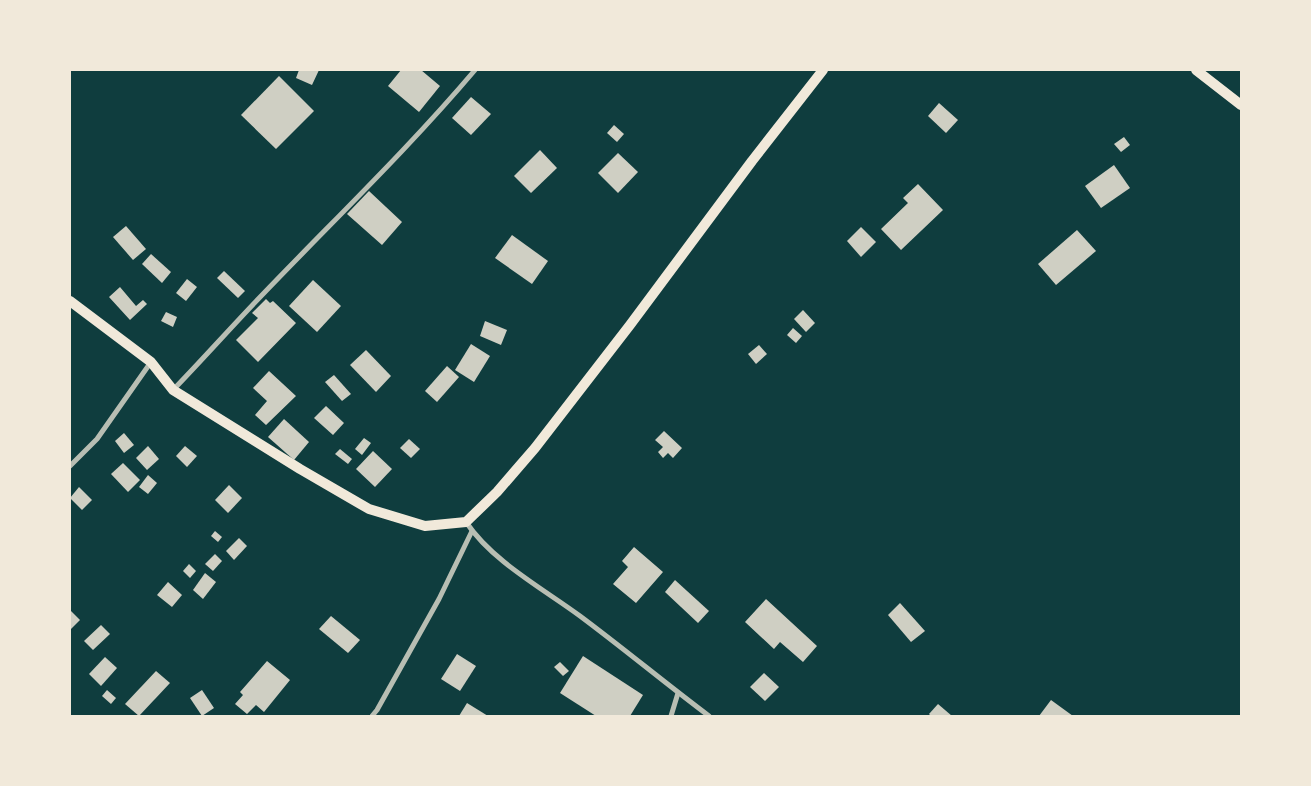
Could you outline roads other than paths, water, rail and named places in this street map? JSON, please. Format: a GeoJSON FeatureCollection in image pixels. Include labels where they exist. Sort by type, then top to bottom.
{"type":"FeatureCollection","features":[{"type":"Feature","properties":{"kind":"main road"},"geometry":{"type":"LineString","coordinates":[[70,302],[151,362],[173,390],[300,470],[368,509],[424,526],[469,526],[535,448],[630,325],[752,160],[823,70]]}},
{"type":"Feature","properties":{"kind":"main road"},"geometry":{"type":"LineString","coordinates":[[1196,70],[1241,105]]}},
{"type":"Feature","properties":{"kind":"street"},"geometry":{"type":"LineString","coordinates":[[173,390],[434,118],[475,70]]}},
{"type":"Feature","properties":{"kind":"street"},"geometry":{"type":"LineString","coordinates":[[70,466],[97,439],[151,362]]}},
{"type":"Feature","properties":{"kind":"street"},"geometry":{"type":"LineString","coordinates":[[372,716],[382,702],[439,599],[469,526],[500,558],[580,616],[709,716]]}},
{"type":"Feature","properties":{"kind":"street"},"geometry":{"type":"LineString","coordinates":[[671,716],[678,692]]}}]}
